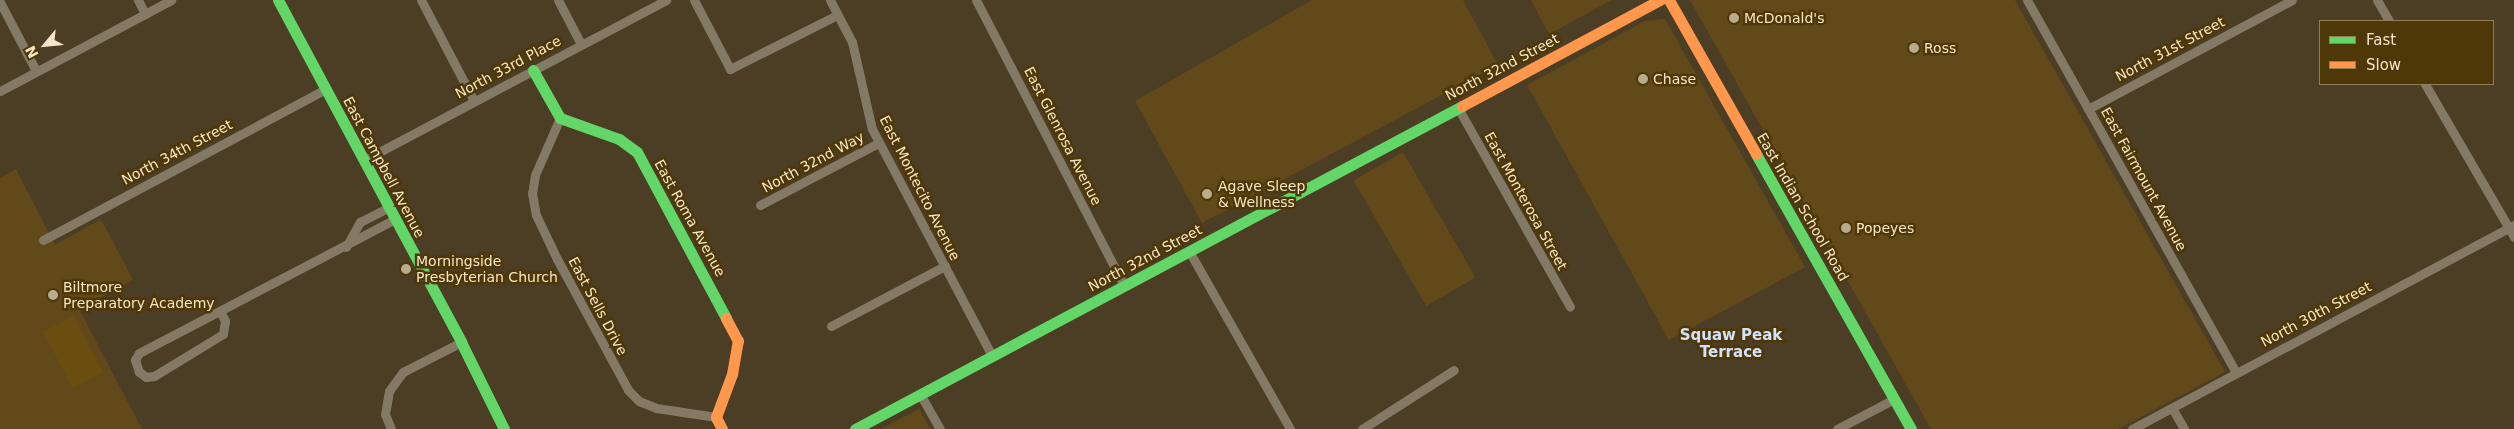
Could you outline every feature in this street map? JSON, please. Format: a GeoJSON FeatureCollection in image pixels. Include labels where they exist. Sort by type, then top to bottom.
{"type":"FeatureCollection","features":[{"type":"Feature","properties":{"kind":"main road","name":"East Campbell Avenue"},"geometry":{"type":"LineString","coordinates":[[278,0],[461,342],[504,429]]}},
{"type":"Feature","properties":{"kind":"main road","name":"North 32nd Street"},"geometry":{"type":"LineString","coordinates":[[855,429],[1660,0]]}},
{"type":"Feature","properties":{"kind":"main road","name":"East Indian School Road"},"geometry":{"type":"LineString","coordinates":[[1669,0],[1911,429]]}},
{"type":"Feature","properties":{"kind":"main road"},"geometry":{"type":"LineString","coordinates":[[533,70],[560,118]]}},
{"type":"Feature","properties":{"kind":"main road","name":"East Roma Avenue"},"geometry":{"type":"LineString","coordinates":[[560,118],[619,139],[638,152],[712,288],[738,341],[732,374],[716,417]]}},
{"type":"Feature","properties":{"kind":"main road"},"geometry":{"type":"LineString","coordinates":[[716,417],[722,429]]}},
{"type":"Feature","properties":{"kind":"street"},"geometry":{"type":"LineString","coordinates":[[138,0],[145,14]]}},
{"type":"Feature","properties":{"kind":"street"},"geometry":{"type":"LineString","coordinates":[[0,91],[171,0]]}},
{"type":"Feature","properties":{"kind":"street"},"geometry":{"type":"LineString","coordinates":[[420,0],[474,101]]}},
{"type":"Feature","properties":{"kind":"street"},"geometry":{"type":"LineString","coordinates":[[558,0],[581,44]]}},
{"type":"Feature","properties":{"kind":"street","name":"North 33rd Place"},"geometry":{"type":"LineString","coordinates":[[364,160],[666,0]]}},
{"type":"Feature","properties":{"kind":"street"},"geometry":{"type":"LineString","coordinates":[[694,0],[730,70],[837,15]]}},
{"type":"Feature","properties":{"kind":"street","name":"East Montecito Avenue"},"geometry":{"type":"LineString","coordinates":[[830,0],[852,42],[867,116],[878,143],[992,356]]}},
{"type":"Feature","properties":{"kind":"street","name":"East Glenrosa Avenue"},"geometry":{"type":"LineString","coordinates":[[976,0],[1124,285]]}},
{"type":"Feature","properties":{"kind":"street","name":"East Fairmount Avenue"},"geometry":{"type":"LineString","coordinates":[[2026,0],[2236,372]]}},
{"type":"Feature","properties":{"kind":"street","name":"North 31st Street"},"geometry":{"type":"LineString","coordinates":[[2088,109],[2292,0]]}},
{"type":"Feature","properties":{"kind":"street"},"geometry":{"type":"LineString","coordinates":[[2377,0],[2388,20]]}},
{"type":"Feature","properties":{"kind":"street"},"geometry":{"type":"LineString","coordinates":[[0,2],[36,71]]}},
{"type":"Feature","properties":{"kind":"street"},"geometry":{"type":"LineString","coordinates":[[2426,85],[2512,227],[2514,237]]}},
{"type":"Feature","properties":{"kind":"street","name":"North 34th Street"},"geometry":{"type":"LineString","coordinates":[[43,240],[326,90]]}},
{"type":"Feature","properties":{"kind":"street","name":"East Monterosa Street"},"geometry":{"type":"LineString","coordinates":[[1458,108],[1570,307]]}},
{"type":"Feature","properties":{"kind":"street","name":"East Sells Drive"},"geometry":{"type":"LineString","coordinates":[[560,118],[535,175],[532,193],[536,216],[562,267],[628,390],[639,401],[656,408],[716,417]]}},
{"type":"Feature","properties":{"kind":"street","name":"North 32nd Way"},"geometry":{"type":"LineString","coordinates":[[760,205],[878,143]]}},
{"type":"Feature","properties":{"kind":"street"},"geometry":{"type":"LineString","coordinates":[[346,248],[356,227],[389,207]]}},
{"type":"Feature","properties":{"kind":"street"},"geometry":{"type":"LineString","coordinates":[[221,313],[225,322],[223,334],[154,376],[146,377],[139,372],[135,360],[139,353],[346,248],[395,219]]}},
{"type":"Feature","properties":{"kind":"street"},"geometry":{"type":"LineString","coordinates":[[356,227],[362,238]]}},
{"type":"Feature","properties":{"kind":"street","name":"North 30th Street"},"geometry":{"type":"LineString","coordinates":[[2132,429],[2236,372],[2512,227]]}},
{"type":"Feature","properties":{"kind":"street"},"geometry":{"type":"LineString","coordinates":[[1189,251],[1290,429]]}},
{"type":"Feature","properties":{"kind":"street"},"geometry":{"type":"LineString","coordinates":[[831,326],[945,266]]}},
{"type":"Feature","properties":{"kind":"street"},"geometry":{"type":"LineString","coordinates":[[391,429],[385,414],[389,391],[403,372],[461,342]]}},
{"type":"Feature","properties":{"kind":"street"},"geometry":{"type":"LineString","coordinates":[[1362,429],[1454,370]]}},
{"type":"Feature","properties":{"kind":"street"},"geometry":{"type":"LineString","coordinates":[[920,394],[940,429]]}},
{"type":"Feature","properties":{"kind":"street"},"geometry":{"type":"LineString","coordinates":[[1838,429],[1894,398]]}},
{"type":"Feature","properties":{"kind":"street"},"geometry":{"type":"LineString","coordinates":[[2172,408],[2184,429]]}},
{"type":"Feature","properties":{"kind":"shaded area"},"geometry":{"type":"Polygon","coordinates":[[[1312,0],[1463,0],[1498,65],[1202,223],[1135,101],[1312,0]]]}},
{"type":"Feature","properties":{"kind":"shaded area"},"geometry":{"type":"Polygon","coordinates":[[[1531,0],[1612,0],[1549,34],[1531,0]]]}},
{"type":"Feature","properties":{"kind":"shaded area"},"geometry":{"type":"Polygon","coordinates":[[[1690,0],[2015,0],[2225,372],[2118,429],[1931,429],[1690,0]]]}},
{"type":"Feature","properties":{"kind":"shaded area"},"geometry":{"type":"Polygon","coordinates":[[[1665,19],[1805,267],[1669,340],[1527,85],[1645,21],[1665,19]]]}},
{"type":"Feature","properties":{"kind":"shaded area"},"geometry":{"type":"Polygon","coordinates":[[[1403,152],[1476,278],[1426,306],[1354,180],[1403,152]]]}},
{"type":"Feature","properties":{"kind":"shaded area","name":"Biltmore Preparatory Academy"},"geometry":{"type":"Polygon","coordinates":[[[16,169],[55,245],[101,219],[133,280],[79,309],[142,429],[0,429],[0,178],[16,169]]]}},
{"type":"Feature","properties":{"kind":"shaded area"},"geometry":{"type":"Polygon","coordinates":[[[73,316],[103,373],[73,388],[43,332],[73,316]]]}},
{"type":"Feature","properties":{"kind":"shaded area"},"geometry":{"type":"Polygon","coordinates":[[[919,409],[930,429],[881,429],[919,409]]]}},
{"type":"Feature","properties":{"kind":"traffic: fast"},"geometry":{"type":"LineString","coordinates":[[278,0],[461,342],[504,429]]}},
{"type":"Feature","properties":{"kind":"traffic: fast"},"geometry":{"type":"LineString","coordinates":[[533,70],[560,118],[619,139],[637,152],[726,318]]}},
{"type":"Feature","properties":{"kind":"traffic: fast"},"geometry":{"type":"LineString","coordinates":[[855,429],[1462,106]]}},
{"type":"Feature","properties":{"kind":"traffic: fast"},"geometry":{"type":"LineString","coordinates":[[1756,154],[1911,429]]}},
{"type":"Feature","properties":{"kind":"traffic: slow"},"geometry":{"type":"LineString","coordinates":[[1462,106],[1660,0]]}},
{"type":"Feature","properties":{"kind":"traffic: slow"},"geometry":{"type":"LineString","coordinates":[[1669,0],[1756,154]]}},
{"type":"Feature","properties":{"kind":"traffic: slow"},"geometry":{"type":"LineString","coordinates":[[722,429],[716,417],[732,374],[738,341],[726,318]]}},
{"type":"Feature","properties":{"kind":"place","name":"McDonald's"},"geometry":{"type":"Point","coordinates":[1734,18]}},
{"type":"Feature","properties":{"kind":"place","name":"Ross"},"geometry":{"type":"Point","coordinates":[1914,48]}},
{"type":"Feature","properties":{"kind":"place","name":"Chase"},"geometry":{"type":"Point","coordinates":[1643,79]}},
{"type":"Feature","properties":{"kind":"place","name":"Agave Sleep & Wellness"},"geometry":{"type":"Point","coordinates":[1207,194]}},
{"type":"Feature","properties":{"kind":"place","name":"Popeyes"},"geometry":{"type":"Point","coordinates":[1846,228]}},
{"type":"Feature","properties":{"kind":"place","name":"Morningside Presbyterian Church"},"geometry":{"type":"Point","coordinates":[406,269]}},
{"type":"Feature","properties":{"kind":"place","name":"Biltmore Preparatory Academy"},"geometry":{"type":"Point","coordinates":[53,295]}},
{"type":"Feature","properties":{"kind":"district","name":"Squaw Peak Terrace"},"geometry":{"type":"Point","coordinates":[1731,344]}}]}
